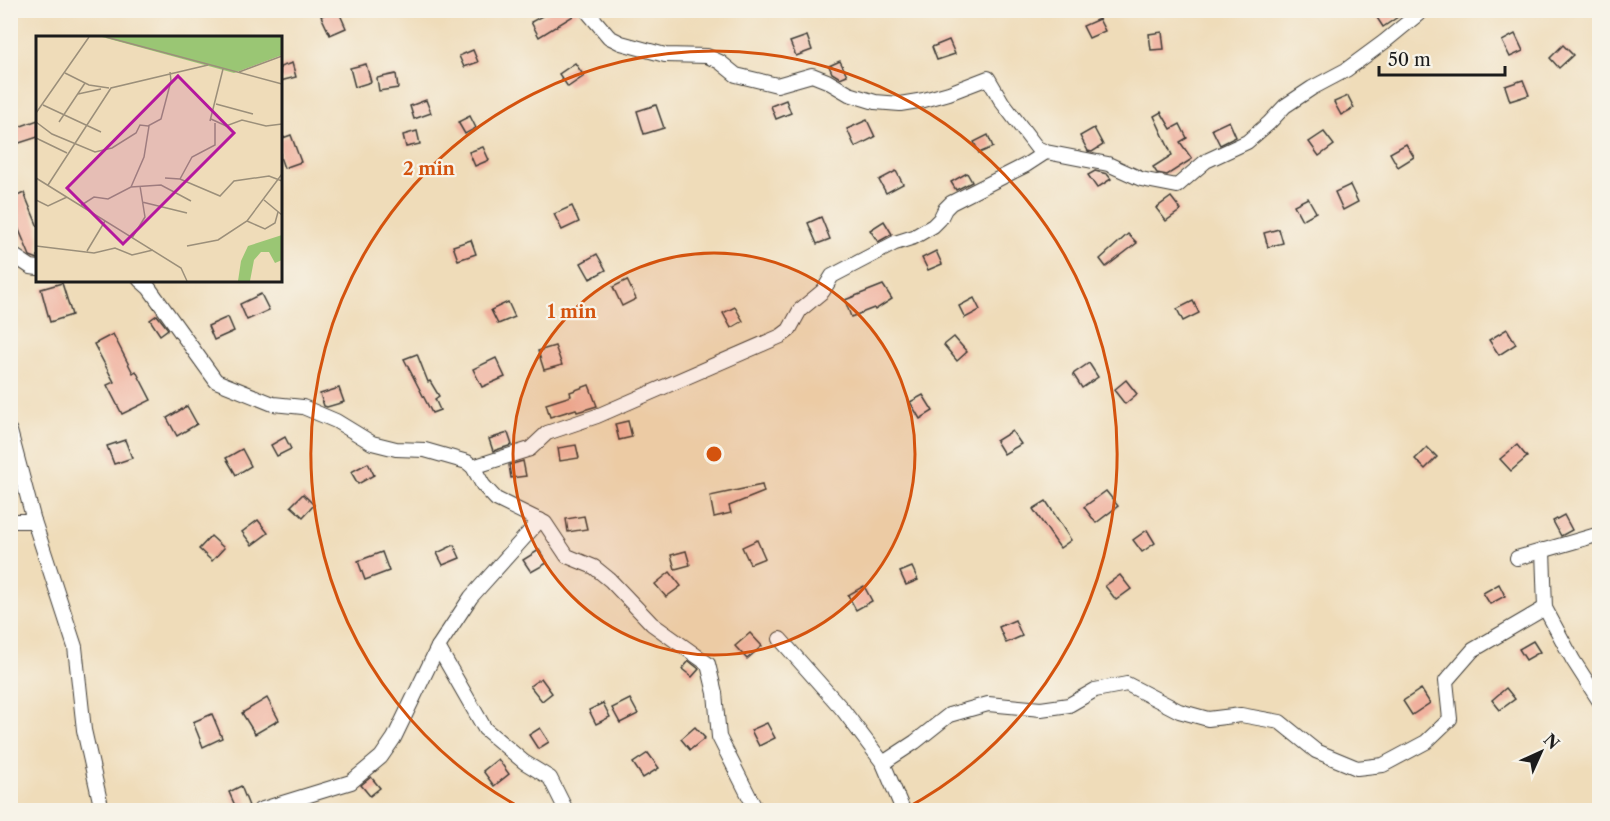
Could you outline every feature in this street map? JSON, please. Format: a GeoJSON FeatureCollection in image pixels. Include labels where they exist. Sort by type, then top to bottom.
{"type":"FeatureCollection","features":[{"type":"Feature","properties":{"kind":"street"},"geometry":{"type":"LineString","coordinates":[[586,10],[609,37],[621,43],[665,55],[707,56],[720,62],[736,75],[777,85],[812,75],[849,94],[875,102],[900,104],[924,100],[988,78],[1016,122],[1037,148],[1046,152],[1108,164],[1141,179],[1177,186],[1206,161],[1247,142],[1286,106],[1312,88],[1346,70],[1423,10]]}},
{"type":"Feature","properties":{"kind":"street"},"geometry":{"type":"LineString","coordinates":[[473,466],[530,450],[547,433],[597,416],[781,336],[789,330],[800,310],[823,291],[832,276],[933,226],[951,203],[1026,165],[1046,152]]}},
{"type":"Feature","properties":{"kind":"street"},"geometry":{"type":"LineString","coordinates":[[10,253],[31,267],[36,268]]}},
{"type":"Feature","properties":{"kind":"street"},"geometry":{"type":"LineString","coordinates":[[142,282],[149,288],[216,381],[273,404],[303,407],[336,421],[372,443],[396,449],[425,450],[467,462],[473,466],[483,485],[496,499],[545,523],[567,556],[594,567],[610,580],[652,624],[708,664],[715,693],[719,737],[756,810]]}},
{"type":"Feature","properties":{"kind":"street"},"geometry":{"type":"LineString","coordinates":[[10,431],[34,521],[75,647],[84,730],[102,810]]}},
{"type":"Feature","properties":{"kind":"street"},"geometry":{"type":"LineString","coordinates":[[260,810],[351,782],[381,756],[394,738],[438,647],[471,597],[540,520]]}},
{"type":"Feature","properties":{"kind":"street"},"geometry":{"type":"LineString","coordinates":[[10,521],[34,521]]}},
{"type":"Feature","properties":{"kind":"street"},"geometry":{"type":"LineString","coordinates":[[1517,558],[1599,534]]}},
{"type":"Feature","properties":{"kind":"street"},"geometry":{"type":"LineString","coordinates":[[1543,550],[1545,608],[1572,660],[1599,702]]}},
{"type":"Feature","properties":{"kind":"street"},"geometry":{"type":"LineString","coordinates":[[883,763],[915,742],[949,715],[988,704],[1041,709],[1069,705],[1095,690],[1127,684],[1179,711],[1208,719],[1241,715],[1280,722],[1316,751],[1357,768],[1383,765],[1425,742],[1450,719],[1446,681],[1473,651],[1545,608]]}},
{"type":"Feature","properties":{"kind":"street"},"geometry":{"type":"LineString","coordinates":[[780,639],[843,710],[883,763],[903,810]]}},
{"type":"Feature","properties":{"kind":"street"},"geometry":{"type":"LineString","coordinates":[[438,647],[485,729],[524,762],[550,778],[566,810]]}},
{"type":"Feature","properties":{"kind":"building"},"geometry":{"type":"Polygon","coordinates":[[[338,10],[346,28],[330,35],[321,16],[338,10]]]}},
{"type":"Feature","properties":{"kind":"building"},"geometry":{"type":"Polygon","coordinates":[[[553,10],[577,10],[578,13],[539,37],[531,22],[553,10]]]}},
{"type":"Feature","properties":{"kind":"building"},"geometry":{"type":"Polygon","coordinates":[[[1372,10],[1408,10],[1383,27],[1372,10]]]}},
{"type":"Feature","properties":{"kind":"building"},"geometry":{"type":"Polygon","coordinates":[[[1099,19],[1105,31],[1089,38],[1083,26],[1099,19]]]}},
{"type":"Feature","properties":{"kind":"building"},"geometry":{"type":"Polygon","coordinates":[[[1162,32],[1164,49],[1151,50],[1149,34],[1162,32]]]}},
{"type":"Feature","properties":{"kind":"building"},"geometry":{"type":"Polygon","coordinates":[[[1515,34],[1523,51],[1510,57],[1502,41],[1515,34]]]}},
{"type":"Feature","properties":{"kind":"building"},"geometry":{"type":"Polygon","coordinates":[[[807,36],[812,50],[796,56],[790,42],[807,36]]]}},
{"type":"Feature","properties":{"kind":"building"},"geometry":{"type":"Polygon","coordinates":[[[949,40],[955,54],[937,60],[932,47],[949,40]]]}},
{"type":"Feature","properties":{"kind":"building"},"geometry":{"type":"Polygon","coordinates":[[[1563,45],[1573,55],[1559,68],[1550,58],[1563,45]]]}},
{"type":"Feature","properties":{"kind":"building"},"geometry":{"type":"Polygon","coordinates":[[[473,50],[478,62],[464,67],[459,56],[473,50]]]}},
{"type":"Feature","properties":{"kind":"building"},"geometry":{"type":"Polygon","coordinates":[[[840,61],[847,75],[840,78],[832,73],[829,66],[840,61]]]}},
{"type":"Feature","properties":{"kind":"building"},"geometry":{"type":"Polygon","coordinates":[[[292,63],[296,77],[282,80],[282,66],[292,63]]]}},
{"type":"Feature","properties":{"kind":"building"},"geometry":{"type":"Polygon","coordinates":[[[575,63],[584,76],[568,87],[559,74],[575,63]]]}},
{"type":"Feature","properties":{"kind":"building"},"geometry":{"type":"Polygon","coordinates":[[[366,64],[371,82],[355,87],[350,68],[366,64]]]}},
{"type":"Feature","properties":{"kind":"building"},"geometry":{"type":"Polygon","coordinates":[[[396,74],[398,88],[379,91],[377,78],[396,74]]]}},
{"type":"Feature","properties":{"kind":"building"},"geometry":{"type":"Polygon","coordinates":[[[1523,80],[1529,95],[1510,101],[1505,86],[1523,80]]]}},
{"type":"Feature","properties":{"kind":"building"},"geometry":{"type":"Polygon","coordinates":[[[1348,96],[1354,108],[1341,115],[1334,102],[1348,96]]]}},
{"type":"Feature","properties":{"kind":"building"},"geometry":{"type":"Polygon","coordinates":[[[426,100],[431,113],[414,119],[410,106],[426,100]]]}},
{"type":"Feature","properties":{"kind":"building"},"geometry":{"type":"Polygon","coordinates":[[[786,100],[791,113],[776,119],[771,106],[786,100]]]}},
{"type":"Feature","properties":{"kind":"building"},"geometry":{"type":"Polygon","coordinates":[[[656,105],[664,128],[644,134],[637,111],[656,105]]]}},
{"type":"Feature","properties":{"kind":"building"},"geometry":{"type":"Polygon","coordinates":[[[1161,112],[1171,129],[1180,124],[1187,138],[1180,142],[1192,159],[1167,175],[1157,173],[1153,167],[1172,155],[1154,116],[1161,112]]]}},
{"type":"Feature","properties":{"kind":"building"},"geometry":{"type":"Polygon","coordinates":[[[470,116],[476,128],[465,134],[458,122],[470,116]]]}},
{"type":"Feature","properties":{"kind":"building"},"geometry":{"type":"Polygon","coordinates":[[[867,120],[875,137],[855,147],[847,129],[867,120]]]}},
{"type":"Feature","properties":{"kind":"building"},"geometry":{"type":"Polygon","coordinates":[[[36,121],[36,138],[10,146],[10,130],[36,121]]]}},
{"type":"Feature","properties":{"kind":"building"},"geometry":{"type":"Polygon","coordinates":[[[1229,121],[1236,137],[1220,145],[1212,129],[1229,121]]]}},
{"type":"Feature","properties":{"kind":"building"},"geometry":{"type":"Polygon","coordinates":[[[1094,128],[1103,145],[1092,152],[1088,151],[1080,136],[1094,128]]]}},
{"type":"Feature","properties":{"kind":"building"},"geometry":{"type":"Polygon","coordinates":[[[417,131],[420,144],[406,147],[403,135],[417,131]]]}},
{"type":"Feature","properties":{"kind":"building"},"geometry":{"type":"Polygon","coordinates":[[[1324,132],[1334,145],[1319,156],[1309,142],[1324,132]]]}},
{"type":"Feature","properties":{"kind":"building"},"geometry":{"type":"Polygon","coordinates":[[[291,135],[301,162],[284,168],[282,138],[291,135]]]}},
{"type":"Feature","properties":{"kind":"building"},"geometry":{"type":"Polygon","coordinates":[[[988,135],[993,147],[979,153],[974,142],[988,135]]]}},
{"type":"Feature","properties":{"kind":"building"},"geometry":{"type":"Polygon","coordinates":[[[1406,144],[1414,157],[1398,167],[1390,153],[1406,144]]]}},
{"type":"Feature","properties":{"kind":"building"},"geometry":{"type":"Polygon","coordinates":[[[483,147],[489,160],[475,166],[469,152],[483,147]]]}},
{"type":"Feature","properties":{"kind":"building"},"geometry":{"type":"Polygon","coordinates":[[[896,171],[903,184],[886,193],[879,180],[896,171]]]}},
{"type":"Feature","properties":{"kind":"building"},"geometry":{"type":"Polygon","coordinates":[[[1095,171],[1107,174],[1111,179],[1097,188],[1088,175],[1095,171]]]}},
{"type":"Feature","properties":{"kind":"building"},"geometry":{"type":"Polygon","coordinates":[[[967,173],[972,182],[956,190],[951,182],[967,173]]]}},
{"type":"Feature","properties":{"kind":"building"},"geometry":{"type":"Polygon","coordinates":[[[1350,185],[1358,202],[1343,210],[1335,192],[1350,185]]]}},
{"type":"Feature","properties":{"kind":"building"},"geometry":{"type":"Polygon","coordinates":[[[24,193],[36,222],[36,258],[30,256],[14,218],[10,220],[10,199],[24,193]]]}},
{"type":"Feature","properties":{"kind":"building"},"geometry":{"type":"Polygon","coordinates":[[[1171,197],[1181,210],[1166,221],[1156,208],[1171,197]]]}},
{"type":"Feature","properties":{"kind":"building"},"geometry":{"type":"Polygon","coordinates":[[[1308,198],[1316,212],[1302,220],[1294,205],[1308,198]]]}},
{"type":"Feature","properties":{"kind":"building"},"geometry":{"type":"Polygon","coordinates":[[[572,206],[579,222],[562,230],[554,214],[572,206]]]}},
{"type":"Feature","properties":{"kind":"building"},"geometry":{"type":"Polygon","coordinates":[[[821,217],[830,239],[817,244],[808,223],[821,217]]]}},
{"type":"Feature","properties":{"kind":"building"},"geometry":{"type":"Polygon","coordinates":[[[884,221],[892,234],[878,242],[870,230],[884,221]]]}},
{"type":"Feature","properties":{"kind":"building"},"geometry":{"type":"Polygon","coordinates":[[[1279,229],[1283,243],[1268,247],[1264,233],[1279,229]]]}},
{"type":"Feature","properties":{"kind":"building"},"geometry":{"type":"Polygon","coordinates":[[[1128,234],[1137,243],[1106,267],[1100,259],[1128,234]]]}},
{"type":"Feature","properties":{"kind":"building"},"geometry":{"type":"Polygon","coordinates":[[[471,240],[476,254],[458,260],[453,246],[471,240]]]}},
{"type":"Feature","properties":{"kind":"building"},"geometry":{"type":"Polygon","coordinates":[[[936,251],[942,264],[928,270],[922,258],[936,251]]]}},
{"type":"Feature","properties":{"kind":"building"},"geometry":{"type":"Polygon","coordinates":[[[597,254],[606,270],[590,279],[581,263],[597,254]]]}},
{"type":"Feature","properties":{"kind":"building"},"geometry":{"type":"Polygon","coordinates":[[[627,280],[636,299],[622,306],[613,287],[627,280]]]}},
{"type":"Feature","properties":{"kind":"building"},"geometry":{"type":"Polygon","coordinates":[[[62,283],[72,315],[50,322],[41,289],[62,283]]]}},
{"type":"Feature","properties":{"kind":"building"},"geometry":{"type":"Polygon","coordinates":[[[883,285],[892,299],[875,310],[874,308],[851,317],[845,300],[883,285]]]}},
{"type":"Feature","properties":{"kind":"building"},"geometry":{"type":"Polygon","coordinates":[[[261,294],[269,310],[247,320],[240,304],[261,294]]]}},
{"type":"Feature","properties":{"kind":"building"},"geometry":{"type":"Polygon","coordinates":[[[974,298],[980,310],[965,318],[959,306],[974,298]]]}},
{"type":"Feature","properties":{"kind":"building"},"geometry":{"type":"Polygon","coordinates":[[[1193,301],[1199,313],[1183,321],[1177,309],[1193,301]]]}},
{"type":"Feature","properties":{"kind":"building"},"geometry":{"type":"Polygon","coordinates":[[[508,302],[515,317],[498,324],[491,310],[508,302]]]}},
{"type":"Feature","properties":{"kind":"building"},"geometry":{"type":"Polygon","coordinates":[[[735,307],[743,321],[731,328],[723,313],[735,307]]]}},
{"type":"Feature","properties":{"kind":"building"},"geometry":{"type":"Polygon","coordinates":[[[157,315],[168,329],[160,335],[150,320],[157,315]]]}},
{"type":"Feature","properties":{"kind":"building"},"geometry":{"type":"Polygon","coordinates":[[[228,317],[234,331],[214,340],[208,326],[228,317]]]}},
{"type":"Feature","properties":{"kind":"building"},"geometry":{"type":"Polygon","coordinates":[[[1507,329],[1516,344],[1499,355],[1489,340],[1507,329]]]}},
{"type":"Feature","properties":{"kind":"building"},"geometry":{"type":"Polygon","coordinates":[[[113,334],[133,373],[136,371],[151,400],[122,414],[107,385],[114,382],[94,344],[113,334]]]}},
{"type":"Feature","properties":{"kind":"building"},"geometry":{"type":"Polygon","coordinates":[[[954,337],[967,352],[957,361],[944,345],[954,337]]]}},
{"type":"Feature","properties":{"kind":"building"},"geometry":{"type":"Polygon","coordinates":[[[555,346],[562,365],[544,370],[538,351],[555,346]]]}},
{"type":"Feature","properties":{"kind":"building"},"geometry":{"type":"Polygon","coordinates":[[[417,354],[428,382],[430,381],[439,396],[435,399],[440,410],[432,413],[404,359],[417,354]]]}},
{"type":"Feature","properties":{"kind":"building"},"geometry":{"type":"Polygon","coordinates":[[[496,358],[505,377],[482,387],[473,369],[496,358]]]}},
{"type":"Feature","properties":{"kind":"building"},"geometry":{"type":"Polygon","coordinates":[[[1089,363],[1098,377],[1082,388],[1073,374],[1089,363]]]}},
{"type":"Feature","properties":{"kind":"building"},"geometry":{"type":"Polygon","coordinates":[[[1126,380],[1137,394],[1125,404],[1114,390],[1126,380]]]}},
{"type":"Feature","properties":{"kind":"building"},"geometry":{"type":"Polygon","coordinates":[[[589,385],[597,406],[577,412],[576,409],[550,417],[546,404],[571,396],[570,392],[589,385]]]}},
{"type":"Feature","properties":{"kind":"building"},"geometry":{"type":"Polygon","coordinates":[[[339,388],[344,402],[324,406],[320,394],[339,388]]]}},
{"type":"Feature","properties":{"kind":"building"},"geometry":{"type":"Polygon","coordinates":[[[923,395],[933,411],[920,419],[910,402],[923,395]]]}},
{"type":"Feature","properties":{"kind":"building"},"geometry":{"type":"Polygon","coordinates":[[[187,406],[197,424],[177,436],[167,418],[187,406]]]}},
{"type":"Feature","properties":{"kind":"building"},"geometry":{"type":"Polygon","coordinates":[[[628,421],[632,437],[619,440],[615,424],[628,421]]]}},
{"type":"Feature","properties":{"kind":"building"},"geometry":{"type":"Polygon","coordinates":[[[1012,431],[1021,444],[1004,454],[996,441],[1012,431]]]}},
{"type":"Feature","properties":{"kind":"building"},"geometry":{"type":"Polygon","coordinates":[[[508,433],[512,445],[493,451],[489,439],[508,433]]]}},
{"type":"Feature","properties":{"kind":"building"},"geometry":{"type":"Polygon","coordinates":[[[285,437],[291,449],[277,456],[271,445],[285,437]]]}},
{"type":"Feature","properties":{"kind":"building"},"geometry":{"type":"Polygon","coordinates":[[[125,440],[132,458],[114,464],[107,446],[125,440]]]}},
{"type":"Feature","properties":{"kind":"building"},"geometry":{"type":"Polygon","coordinates":[[[576,445],[579,458],[560,461],[558,448],[576,445]]]}},
{"type":"Feature","properties":{"kind":"building"},"geometry":{"type":"Polygon","coordinates":[[[1517,445],[1527,457],[1511,471],[1500,459],[1517,445]]]}},
{"type":"Feature","properties":{"kind":"building"},"geometry":{"type":"Polygon","coordinates":[[[1427,447],[1437,457],[1425,469],[1415,459],[1427,447]]]}},
{"type":"Feature","properties":{"kind":"building"},"geometry":{"type":"Polygon","coordinates":[[[242,449],[251,466],[236,475],[226,458],[242,449]]]}},
{"type":"Feature","properties":{"kind":"building"},"geometry":{"type":"Polygon","coordinates":[[[523,461],[526,476],[511,478],[509,465],[523,461]]]}},
{"type":"Feature","properties":{"kind":"building"},"geometry":{"type":"Polygon","coordinates":[[[368,463],[374,475],[358,484],[351,472],[368,463]]]}},
{"type":"Feature","properties":{"kind":"building"},"geometry":{"type":"Polygon","coordinates":[[[762,485],[764,492],[729,506],[731,513],[714,517],[710,496],[762,485]]]}},
{"type":"Feature","properties":{"kind":"building"},"geometry":{"type":"Polygon","coordinates":[[[1106,491],[1118,506],[1096,523],[1084,507],[1106,491]]]}},
{"type":"Feature","properties":{"kind":"building"},"geometry":{"type":"Polygon","coordinates":[[[303,494],[314,505],[303,517],[291,506],[303,494]]]}},
{"type":"Feature","properties":{"kind":"building"},"geometry":{"type":"Polygon","coordinates":[[[1046,501],[1071,540],[1060,548],[1033,509],[1046,501]]]}},
{"type":"Feature","properties":{"kind":"building"},"geometry":{"type":"Polygon","coordinates":[[[1564,515],[1572,530],[1561,536],[1553,521],[1564,515]]]}},
{"type":"Feature","properties":{"kind":"building"},"geometry":{"type":"Polygon","coordinates":[[[584,516],[587,529],[568,532],[566,519],[584,516]]]}},
{"type":"Feature","properties":{"kind":"building"},"geometry":{"type":"Polygon","coordinates":[[[258,520],[268,533],[252,545],[242,532],[258,520]]]}},
{"type":"Feature","properties":{"kind":"building"},"geometry":{"type":"Polygon","coordinates":[[[1147,530],[1155,543],[1142,552],[1133,540],[1147,530]]]}},
{"type":"Feature","properties":{"kind":"building"},"geometry":{"type":"Polygon","coordinates":[[[211,536],[224,548],[212,561],[199,549],[211,536]]]}},
{"type":"Feature","properties":{"kind":"building"},"geometry":{"type":"Polygon","coordinates":[[[757,540],[765,558],[750,564],[742,547],[757,540]]]}},
{"type":"Feature","properties":{"kind":"building"},"geometry":{"type":"Polygon","coordinates":[[[454,545],[460,558],[443,565],[437,553],[454,545]]]}},
{"type":"Feature","properties":{"kind":"building"},"geometry":{"type":"Polygon","coordinates":[[[539,550],[547,563],[531,572],[523,560],[539,550]]]}},
{"type":"Feature","properties":{"kind":"building"},"geometry":{"type":"Polygon","coordinates":[[[686,551],[690,565],[675,569],[671,555],[686,551]]]}},
{"type":"Feature","properties":{"kind":"building"},"geometry":{"type":"Polygon","coordinates":[[[382,552],[389,571],[365,580],[358,561],[382,552]]]}},
{"type":"Feature","properties":{"kind":"building"},"geometry":{"type":"Polygon","coordinates":[[[912,567],[918,580],[906,585],[900,572],[912,567]]]}},
{"type":"Feature","properties":{"kind":"building"},"geometry":{"type":"Polygon","coordinates":[[[670,572],[681,586],[666,597],[655,584],[670,572]]]}},
{"type":"Feature","properties":{"kind":"building"},"geometry":{"type":"Polygon","coordinates":[[[1120,575],[1131,589],[1116,600],[1105,586],[1120,575]]]}},
{"type":"Feature","properties":{"kind":"building"},"geometry":{"type":"Polygon","coordinates":[[[1499,584],[1505,596],[1490,604],[1483,593],[1499,584]]]}},
{"type":"Feature","properties":{"kind":"building"},"geometry":{"type":"Polygon","coordinates":[[[864,586],[872,601],[856,610],[848,595],[864,586]]]}},
{"type":"Feature","properties":{"kind":"building"},"geometry":{"type":"Polygon","coordinates":[[[1015,620],[1022,636],[1006,643],[999,627],[1015,620]]]}},
{"type":"Feature","properties":{"kind":"building"},"geometry":{"type":"Polygon","coordinates":[[[750,633],[762,646],[747,659],[735,646],[750,633]]]}},
{"type":"Feature","properties":{"kind":"building"},"geometry":{"type":"Polygon","coordinates":[[[1533,641],[1540,652],[1526,660],[1519,649],[1533,641]]]}},
{"type":"Feature","properties":{"kind":"building"},"geometry":{"type":"Polygon","coordinates":[[[689,661],[699,669],[692,677],[682,669],[689,661]]]}},
{"type":"Feature","properties":{"kind":"building"},"geometry":{"type":"Polygon","coordinates":[[[541,678],[552,693],[542,701],[530,686],[541,678]]]}},
{"type":"Feature","properties":{"kind":"building"},"geometry":{"type":"Polygon","coordinates":[[[1506,688],[1515,699],[1500,710],[1492,700],[1506,688]]]}},
{"type":"Feature","properties":{"kind":"building"},"geometry":{"type":"Polygon","coordinates":[[[1421,689],[1430,703],[1412,715],[1403,701],[1421,689]]]}},
{"type":"Feature","properties":{"kind":"building"},"geometry":{"type":"Polygon","coordinates":[[[267,698],[279,720],[255,734],[242,713],[267,698]]]}},
{"type":"Feature","properties":{"kind":"building"},"geometry":{"type":"Polygon","coordinates":[[[630,699],[638,714],[620,723],[612,708],[630,699]]]}},
{"type":"Feature","properties":{"kind":"building"},"geometry":{"type":"Polygon","coordinates":[[[603,703],[610,717],[596,724],[589,710],[603,703]]]}},
{"type":"Feature","properties":{"kind":"building"},"geometry":{"type":"Polygon","coordinates":[[[212,714],[222,738],[203,747],[193,722],[212,714]]]}},
{"type":"Feature","properties":{"kind":"building"},"geometry":{"type":"Polygon","coordinates":[[[767,723],[775,738],[759,746],[751,730],[767,723]]]}},
{"type":"Feature","properties":{"kind":"building"},"geometry":{"type":"Polygon","coordinates":[[[695,727],[705,738],[690,750],[681,739],[695,727]]]}},
{"type":"Feature","properties":{"kind":"building"},"geometry":{"type":"Polygon","coordinates":[[[540,728],[549,742],[538,749],[529,735],[540,728]]]}},
{"type":"Feature","properties":{"kind":"building"},"geometry":{"type":"Polygon","coordinates":[[[648,753],[659,768],[643,778],[633,763],[648,753]]]}},
{"type":"Feature","properties":{"kind":"building"},"geometry":{"type":"Polygon","coordinates":[[[498,759],[509,774],[494,786],[483,771],[498,759]]]}},
{"type":"Feature","properties":{"kind":"building"},"geometry":{"type":"Polygon","coordinates":[[[371,777],[380,788],[370,796],[361,785],[371,777]]]}},
{"type":"Feature","properties":{"kind":"building"},"geometry":{"type":"Polygon","coordinates":[[[241,786],[249,806],[237,810],[229,792],[241,786]]]}}]}
